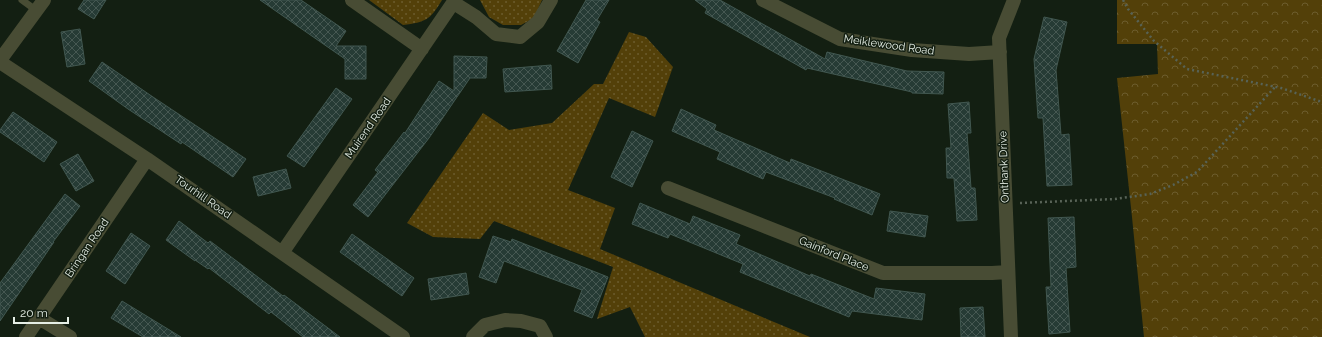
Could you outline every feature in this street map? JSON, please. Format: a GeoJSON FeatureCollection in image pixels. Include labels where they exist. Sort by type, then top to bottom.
{"type":"FeatureCollection","features":[{"type":"Feature","properties":{"kind":"street"},"geometry":{"type":"LineString","coordinates":[[352,0],[422,49]]}},
{"type":"Feature","properties":{"kind":"street","name":"Muirend Road"},"geometry":{"type":"LineString","coordinates":[[282,253],[454,1],[496,34],[520,37],[538,22],[551,0]]}},
{"type":"Feature","properties":{"kind":"street","name":"Meiklewood Road"},"geometry":{"type":"LineString","coordinates":[[763,0],[840,39],[912,50],[969,54],[1000,52]]}},
{"type":"Feature","properties":{"kind":"street","name":"Onthank Drive"},"geometry":{"type":"LineString","coordinates":[[1011,337],[999,38],[1014,0]]}},
{"type":"Feature","properties":{"kind":"street"},"geometry":{"type":"LineString","coordinates":[[0,61],[41,5]]}},
{"type":"Feature","properties":{"kind":"street","name":"Tourhill Road"},"geometry":{"type":"LineString","coordinates":[[0,61],[147,159],[403,337]]}},
{"type":"Feature","properties":{"kind":"street","name":"Bringan Road"},"geometry":{"type":"LineString","coordinates":[[26,337],[147,159]]}},
{"type":"Feature","properties":{"kind":"street","name":"Gainford Place"},"geometry":{"type":"LineString","coordinates":[[668,188],[883,273],[1008,272]]}},
{"type":"Feature","properties":{"kind":"street"},"geometry":{"type":"LineString","coordinates":[[39,318],[70,337]]}},
{"type":"Feature","properties":{"kind":"street"},"geometry":{"type":"LineString","coordinates":[[473,337],[485,325],[505,320],[521,321],[540,326],[546,337]]}},
{"type":"Feature","properties":{"kind":"lane"},"geometry":{"type":"LineString","coordinates":[[22,0],[41,5]]}},
{"type":"Feature","properties":{"kind":"path"},"geometry":{"type":"LineString","coordinates":[[1123,0],[1128,9],[1154,42],[1187,70],[1275,87],[1319,101],[1322,104]]}},
{"type":"Feature","properties":{"kind":"path"},"geometry":{"type":"LineString","coordinates":[[1005,203],[1115,199],[1150,194],[1173,185],[1197,172],[1275,87]]}},
{"type":"Feature","properties":{"kind":"green space"},"geometry":{"type":"Polygon","coordinates":[[[369,0],[442,0],[427,19],[417,23],[403,25],[369,0]]]}},
{"type":"Feature","properties":{"kind":"green space"},"geometry":{"type":"Polygon","coordinates":[[[480,0],[542,0],[534,18],[521,25],[503,25],[489,17],[480,0]]]}},
{"type":"Feature","properties":{"kind":"green space"},"geometry":{"type":"Polygon","coordinates":[[[1117,0],[1322,0],[1322,337],[1144,337],[1117,78],[1158,74],[1157,44],[1117,44],[1117,0]]]}},
{"type":"Feature","properties":{"kind":"green space"},"geometry":{"type":"Polygon","coordinates":[[[629,32],[646,37],[673,67],[655,117],[609,98],[568,190],[615,208],[600,249],[810,337],[645,337],[630,307],[597,319],[613,267],[494,221],[480,239],[433,237],[407,223],[483,113],[509,130],[552,123],[594,84],[603,84],[629,32]]]}},
{"type":"Feature","properties":{"kind":"building"},"geometry":{"type":"Polygon","coordinates":[[[84,0],[106,0],[94,19],[78,9],[84,0]]]}},
{"type":"Feature","properties":{"kind":"building"},"geometry":{"type":"Polygon","coordinates":[[[260,0],[301,0],[346,31],[336,46],[366,46],[366,79],[345,79],[345,59],[260,0]]]}},
{"type":"Feature","properties":{"kind":"building"},"geometry":{"type":"Polygon","coordinates":[[[586,0],[609,0],[597,20],[600,22],[578,63],[557,51],[586,0]]]}},
{"type":"Feature","properties":{"kind":"building"},"geometry":{"type":"Polygon","coordinates":[[[695,0],[720,0],[825,59],[827,52],[907,71],[944,72],[943,94],[912,93],[807,68],[806,70],[705,13],[707,9],[695,0]]]}},
{"type":"Feature","properties":{"kind":"building"},"geometry":{"type":"Polygon","coordinates":[[[1044,17],[1067,22],[1056,70],[1061,135],[1069,134],[1072,185],[1047,186],[1043,118],[1038,118],[1034,59],[1044,17]]]}},
{"type":"Feature","properties":{"kind":"building"},"geometry":{"type":"Polygon","coordinates":[[[80,29],[85,64],[67,67],[61,32],[80,29]]]}},
{"type":"Feature","properties":{"kind":"building"},"geometry":{"type":"Polygon","coordinates":[[[454,56],[487,57],[486,78],[470,78],[429,138],[368,217],[353,205],[378,172],[375,170],[404,132],[405,133],[439,81],[454,91],[454,56]]]}},
{"type":"Feature","properties":{"kind":"building"},"geometry":{"type":"Polygon","coordinates":[[[102,62],[246,159],[233,177],[182,142],[181,144],[128,109],[89,81],[102,62]]]}},
{"type":"Feature","properties":{"kind":"building"},"geometry":{"type":"Polygon","coordinates":[[[551,65],[552,89],[505,92],[503,69],[551,65]]]}},
{"type":"Feature","properties":{"kind":"building"},"geometry":{"type":"Polygon","coordinates":[[[336,88],[352,99],[304,167],[287,156],[336,88]]]}},
{"type":"Feature","properties":{"kind":"building"},"geometry":{"type":"Polygon","coordinates":[[[969,102],[971,133],[967,133],[971,188],[975,188],[977,220],[957,221],[954,178],[947,178],[946,148],[951,148],[948,104],[969,102]]]}},
{"type":"Feature","properties":{"kind":"building"},"geometry":{"type":"Polygon","coordinates":[[[681,109],[716,125],[714,130],[790,163],[791,159],[880,194],[872,215],[834,199],[835,198],[766,172],[763,179],[717,159],[720,152],[672,131],[681,109]]]}},
{"type":"Feature","properties":{"kind":"building"},"geometry":{"type":"Polygon","coordinates":[[[13,112],[57,142],[44,162],[0,132],[13,112]]]}},
{"type":"Feature","properties":{"kind":"building"},"geometry":{"type":"Polygon","coordinates":[[[632,131],[653,141],[632,187],[611,177],[632,131]]]}},
{"type":"Feature","properties":{"kind":"building"},"geometry":{"type":"Polygon","coordinates":[[[78,154],[94,181],[76,191],[60,164],[78,154]]]}},
{"type":"Feature","properties":{"kind":"building"},"geometry":{"type":"Polygon","coordinates":[[[286,169],[291,188],[258,196],[253,177],[286,169]]]}},
{"type":"Feature","properties":{"kind":"building"},"geometry":{"type":"Polygon","coordinates":[[[65,194],[80,206],[53,242],[0,321],[0,283],[65,194]]]}},
{"type":"Feature","properties":{"kind":"building"},"geometry":{"type":"Polygon","coordinates":[[[640,203],[690,224],[693,216],[740,235],[736,244],[810,276],[811,274],[874,299],[876,288],[925,294],[922,320],[852,311],[849,317],[788,292],[740,272],[743,264],[670,234],[668,238],[632,224],[640,203]]]}},
{"type":"Feature","properties":{"kind":"building"},"geometry":{"type":"Polygon","coordinates":[[[890,211],[928,216],[925,237],[887,231],[890,211]]]}},
{"type":"Feature","properties":{"kind":"building"},"geometry":{"type":"Polygon","coordinates":[[[1074,217],[1076,267],[1066,268],[1070,332],[1049,334],[1046,287],[1051,287],[1048,218],[1074,217]]]}},
{"type":"Feature","properties":{"kind":"building"},"geometry":{"type":"Polygon","coordinates":[[[179,221],[208,243],[210,241],[340,337],[303,337],[271,312],[269,314],[209,268],[208,269],[195,261],[166,240],[179,221]]]}},
{"type":"Feature","properties":{"kind":"building"},"geometry":{"type":"Polygon","coordinates":[[[131,233],[150,246],[125,284],[106,271],[131,233]]]}},
{"type":"Feature","properties":{"kind":"building"},"geometry":{"type":"Polygon","coordinates":[[[352,234],[414,278],[402,296],[340,252],[352,234]]]}},
{"type":"Feature","properties":{"kind":"building"},"geometry":{"type":"Polygon","coordinates":[[[493,236],[511,242],[512,239],[608,277],[592,318],[574,311],[582,290],[504,261],[496,283],[479,277],[493,236]]]}},
{"type":"Feature","properties":{"kind":"building"},"geometry":{"type":"Polygon","coordinates":[[[466,273],[469,294],[431,300],[428,279],[466,273]]]}},
{"type":"Feature","properties":{"kind":"building"},"geometry":{"type":"Polygon","coordinates":[[[122,301],[181,337],[143,337],[111,318],[122,301]]]}},
{"type":"Feature","properties":{"kind":"building"},"geometry":{"type":"Polygon","coordinates":[[[983,307],[985,337],[961,337],[960,308],[983,307]]]}}]}
